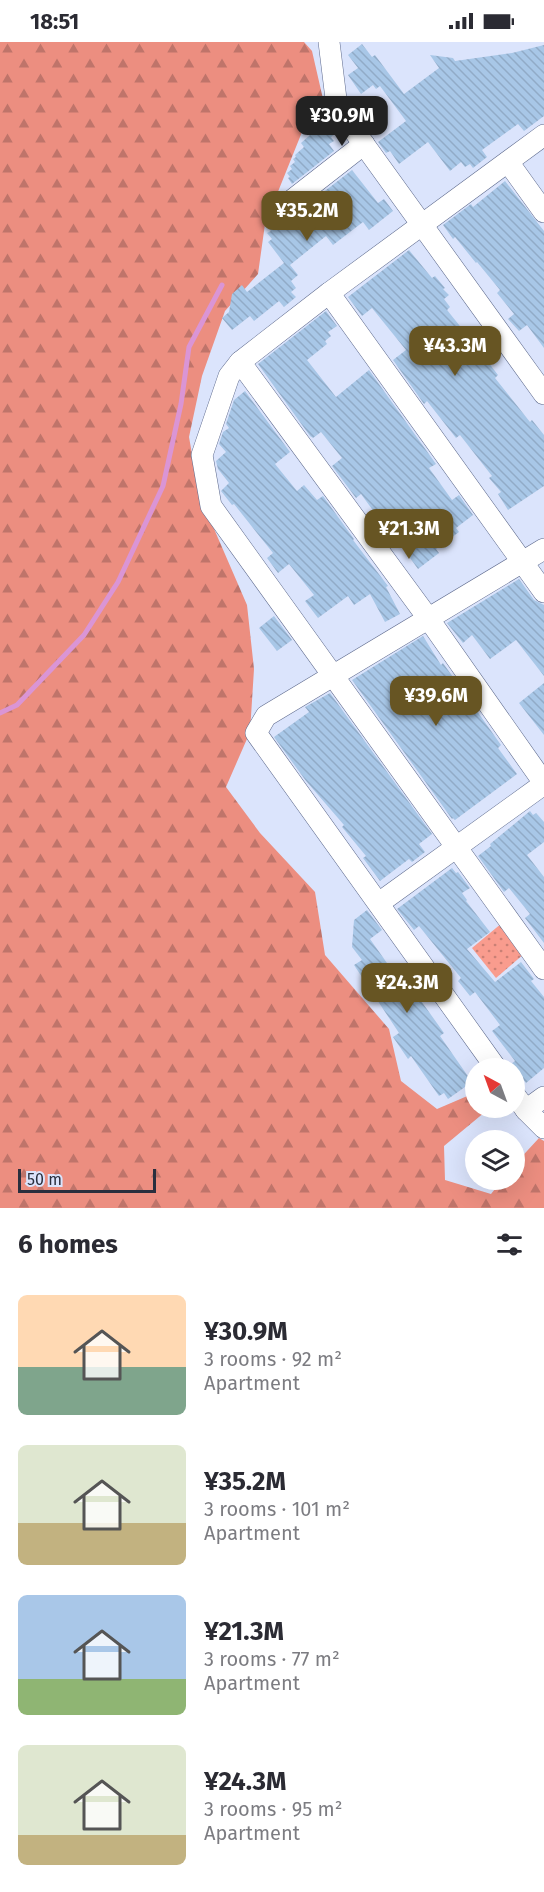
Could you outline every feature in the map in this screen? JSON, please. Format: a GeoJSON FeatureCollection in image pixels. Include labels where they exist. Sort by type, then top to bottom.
{"type":"FeatureCollection","features":[{"type":"Feature","properties":{"kind":"street"},"geometry":{"type":"LineString","coordinates":[[329,42],[338,107],[544,394]]}},
{"type":"Feature","properties":{"kind":"street"},"geometry":{"type":"LineString","coordinates":[[544,135],[329,293],[240,362],[229,376],[202,455],[211,506],[544,969]]}},
{"type":"Feature","properties":{"kind":"street"},"geometry":{"type":"LineString","coordinates":[[291,201],[364,144]]}},
{"type":"Feature","properties":{"kind":"street"},"geometry":{"type":"LineString","coordinates":[[508,162],[544,212]]}},
{"type":"Feature","properties":{"kind":"street"},"geometry":{"type":"LineString","coordinates":[[329,293],[544,592]]}},
{"type":"Feature","properties":{"kind":"street"},"geometry":{"type":"LineString","coordinates":[[240,362],[428,618],[544,783],[379,903]]}},
{"type":"Feature","properties":{"kind":"street"},"geometry":{"type":"LineString","coordinates":[[489,1058],[256,733],[266,716],[544,549]]}},
{"type":"Feature","properties":{"kind":"street"},"geometry":{"type":"LineString","coordinates":[[525,1101],[544,1097]]}},
{"type":"Feature","properties":{"kind":"street"},"geometry":{"type":"LineString","coordinates":[[525,1107],[544,1128]]}},
{"type":"Feature","properties":{"kind":"green space"},"geometry":{"type":"Polygon","coordinates":[[[0,42],[304,42],[312,51],[326,112],[302,132],[265,224],[258,274],[225,311],[202,376],[189,437],[205,508],[247,605],[254,669],[250,732],[226,787],[260,833],[315,892],[325,955],[389,1029],[401,1081],[437,1109],[465,1097],[465,1118],[478,1118],[444,1146],[445,1180],[465,1186],[465,1190],[478,1190],[491,1194],[494,1190],[525,1190],[525,1153],[539,1138],[544,1141],[544,1208],[0,1208],[0,42]]]}},
{"type":"Feature","properties":{"kind":"shaded area"},"geometry":{"type":"Polygon","coordinates":[[[502,923],[525,953],[496,978],[472,948],[502,923]]]}},
{"type":"Feature","properties":{"kind":"building"},"geometry":{"type":"Polygon","coordinates":[[[362,44],[372,57],[375,55],[404,94],[439,68],[430,55],[453,58],[455,61],[512,53],[544,45],[544,116],[524,131],[518,124],[482,150],[487,157],[473,168],[470,164],[465,167],[461,162],[450,171],[428,142],[399,164],[390,151],[386,153],[378,142],[406,121],[380,86],[376,89],[373,85],[361,94],[348,75],[358,68],[348,55],[362,44]]]}},
{"type":"Feature","properties":{"kind":"building"},"geometry":{"type":"Polygon","coordinates":[[[324,116],[337,132],[331,137],[334,141],[329,144],[334,151],[292,184],[287,173],[292,169],[290,166],[295,162],[293,159],[295,155],[304,147],[301,143],[310,135],[306,130],[324,116]]]}},
{"type":"Feature","properties":{"kind":"building"},"geometry":{"type":"Polygon","coordinates":[[[352,170],[378,203],[384,199],[393,211],[369,230],[363,222],[333,245],[326,236],[290,265],[298,275],[291,281],[296,288],[291,292],[296,297],[284,307],[279,301],[254,321],[250,316],[232,330],[222,318],[229,312],[232,294],[242,285],[247,292],[284,263],[268,242],[272,239],[267,233],[271,231],[267,226],[281,215],[282,218],[288,213],[299,211],[352,170]]]}},
{"type":"Feature","properties":{"kind":"building"},"geometry":{"type":"Polygon","coordinates":[[[505,181],[544,231],[544,348],[527,325],[519,331],[508,319],[514,314],[497,293],[500,290],[443,225],[471,204],[473,207],[505,181]]]}},
{"type":"Feature","properties":{"kind":"building"},"geometry":{"type":"Polygon","coordinates":[[[409,250],[432,278],[435,276],[445,288],[443,289],[449,295],[444,299],[450,307],[447,310],[468,336],[464,339],[484,365],[488,362],[498,375],[495,378],[530,422],[532,420],[544,435],[544,486],[508,510],[498,494],[501,492],[489,478],[492,476],[460,435],[456,438],[427,401],[424,404],[393,360],[406,350],[372,308],[362,316],[348,297],[409,250]]]}},
{"type":"Feature","properties":{"kind":"building"},"geometry":{"type":"Polygon","coordinates":[[[326,311],[337,326],[328,332],[331,336],[325,341],[327,344],[307,360],[336,397],[369,370],[436,464],[429,468],[452,500],[459,495],[473,515],[456,528],[459,532],[436,549],[439,553],[418,569],[379,515],[377,516],[361,494],[356,498],[332,466],[342,458],[321,432],[313,438],[310,436],[258,364],[326,311]]]}},
{"type":"Feature","properties":{"kind":"building"},"geometry":{"type":"Polygon","coordinates":[[[245,391],[290,452],[275,464],[297,491],[304,485],[317,500],[323,496],[388,586],[386,587],[400,614],[385,622],[370,594],[354,605],[348,596],[318,618],[305,601],[314,595],[289,564],[278,573],[267,558],[273,553],[221,491],[229,483],[218,469],[216,461],[226,452],[219,444],[223,432],[229,428],[226,424],[234,400],[245,391]]]}},
{"type":"Feature","properties":{"kind":"building"},"geometry":{"type":"Polygon","coordinates":[[[519,579],[534,600],[544,605],[544,676],[516,640],[490,659],[472,635],[463,643],[447,623],[519,579]]]}},
{"type":"Feature","properties":{"kind":"building"},"geometry":{"type":"Polygon","coordinates":[[[274,616],[292,640],[277,651],[259,628],[274,616]]]}},
{"type":"Feature","properties":{"kind":"building"},"geometry":{"type":"Polygon","coordinates":[[[423,636],[441,665],[443,663],[501,745],[498,748],[517,774],[455,820],[452,819],[352,680],[423,636]]]}},
{"type":"Feature","properties":{"kind":"building"},"geometry":{"type":"Polygon","coordinates":[[[544,683],[544,735],[519,703],[544,683]]]}},
{"type":"Feature","properties":{"kind":"building"},"geometry":{"type":"Polygon","coordinates":[[[330,693],[432,834],[419,844],[425,852],[412,862],[409,859],[380,881],[363,858],[366,856],[342,827],[344,825],[306,781],[274,737],[309,712],[305,707],[330,693]]]}},
{"type":"Feature","properties":{"kind":"building"},"geometry":{"type":"Polygon","coordinates":[[[530,811],[533,815],[536,813],[544,822],[544,842],[527,855],[544,877],[544,943],[525,918],[530,914],[509,888],[504,892],[478,856],[530,811]]]}},
{"type":"Feature","properties":{"kind":"building"},"geometry":{"type":"Polygon","coordinates":[[[452,868],[470,888],[462,893],[490,932],[467,949],[495,982],[521,962],[534,979],[531,981],[544,997],[544,1068],[526,1083],[525,1058],[513,1058],[492,1031],[500,1025],[475,992],[470,996],[458,981],[461,978],[419,926],[414,930],[397,909],[452,868]]]}},
{"type":"Feature","properties":{"kind":"building"},"geometry":{"type":"Polygon","coordinates":[[[367,910],[382,930],[370,939],[399,980],[404,977],[444,1033],[440,1036],[465,1072],[465,1087],[448,1099],[444,1093],[439,1096],[411,1056],[408,1059],[393,1037],[399,1033],[354,965],[362,960],[352,947],[354,920],[367,910]]]}},
{"type":"Feature","properties":{"kind":"waterway"},"geometry":{"type":"LineString","coordinates":[[0,713],[17,705],[84,635],[118,582],[163,486],[181,404],[189,347],[222,285]]}}]}
